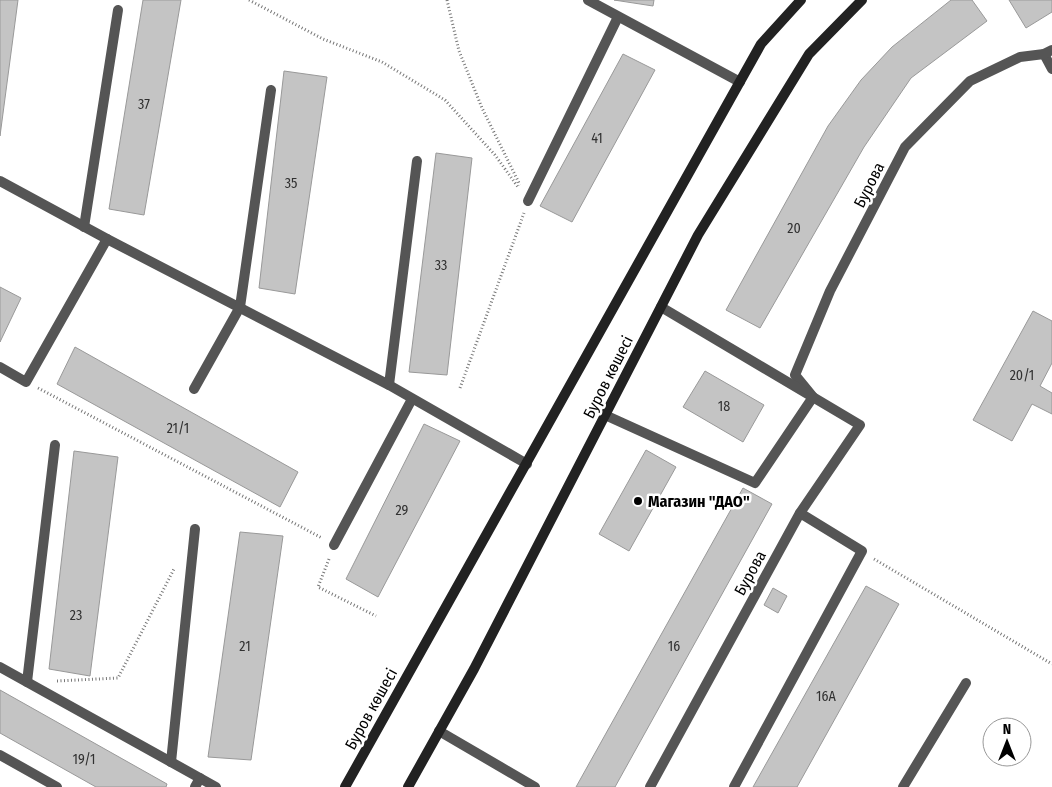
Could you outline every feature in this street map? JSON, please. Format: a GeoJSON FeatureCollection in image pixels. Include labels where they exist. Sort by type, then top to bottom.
{"type":"FeatureCollection","features":[{"type":"Feature","properties":{"kind":"main road","name":"Буров көшесі"},"geometry":{"type":"LineString","coordinates":[[345,787],[761,44],[801,0]]}},
{"type":"Feature","properties":{"kind":"main road","name":"Буров көшесі"},"geometry":{"type":"LineString","coordinates":[[408,787],[474,669],[698,235],[808,54],[861,1]]}},
{"type":"Feature","properties":{"kind":"street"},"geometry":{"type":"LineString","coordinates":[[588,0],[740,82]]}},
{"type":"Feature","properties":{"kind":"street"},"geometry":{"type":"LineString","coordinates":[[84,227],[118,10]]}},
{"type":"Feature","properties":{"kind":"street"},"geometry":{"type":"LineString","coordinates":[[528,201],[618,16]]}},
{"type":"Feature","properties":{"kind":"street"},"geometry":{"type":"LineString","coordinates":[[1048,52],[1052,69]]}},
{"type":"Feature","properties":{"kind":"street","name":"Бурова"},"geometry":{"type":"LineString","coordinates":[[813,397],[795,375],[830,291],[905,147],[970,81],[1020,57],[1048,52]]}},
{"type":"Feature","properties":{"kind":"street"},"geometry":{"type":"LineString","coordinates":[[194,389],[240,307],[270,90]]}},
{"type":"Feature","properties":{"kind":"street"},"geometry":{"type":"LineString","coordinates":[[389,385],[417,161]]}},
{"type":"Feature","properties":{"kind":"street"},"geometry":{"type":"LineString","coordinates":[[0,181],[84,227],[389,385],[527,464]]}},
{"type":"Feature","properties":{"kind":"street"},"geometry":{"type":"LineString","coordinates":[[0,367],[26,382],[107,239]]}},
{"type":"Feature","properties":{"kind":"street","name":"Бурова"},"geometry":{"type":"LineString","coordinates":[[650,787],[800,513],[860,425],[661,307]]}},
{"type":"Feature","properties":{"kind":"street"},"geometry":{"type":"LineString","coordinates":[[605,415],[755,483],[813,397]]}},
{"type":"Feature","properties":{"kind":"street"},"geometry":{"type":"LineString","coordinates":[[334,545],[412,399]]}},
{"type":"Feature","properties":{"kind":"street"},"geometry":{"type":"LineString","coordinates":[[27,682],[55,445]]}},
{"type":"Feature","properties":{"kind":"street"},"geometry":{"type":"LineString","coordinates":[[734,787],[862,551],[800,513]]}},
{"type":"Feature","properties":{"kind":"street"},"geometry":{"type":"LineString","coordinates":[[171,762],[195,529]]}},
{"type":"Feature","properties":{"kind":"street"},"geometry":{"type":"LineString","coordinates":[[0,667],[171,762],[197,782],[216,787]]}},
{"type":"Feature","properties":{"kind":"street"},"geometry":{"type":"LineString","coordinates":[[903,787],[966,683]]}},
{"type":"Feature","properties":{"kind":"street"},"geometry":{"type":"LineString","coordinates":[[439,732],[535,787]]}},
{"type":"Feature","properties":{"kind":"street"},"geometry":{"type":"LineString","coordinates":[[0,754],[57,787]]}},
{"type":"Feature","properties":{"kind":"path"},"geometry":{"type":"LineString","coordinates":[[249,0],[323,39],[382,62],[445,100],[495,155],[528,201]]}},
{"type":"Feature","properties":{"kind":"path"},"geometry":{"type":"LineString","coordinates":[[447,0],[459,50],[482,108],[528,201],[460,388]]}},
{"type":"Feature","properties":{"kind":"path"},"geometry":{"type":"LineString","coordinates":[[26,382],[334,545],[318,587],[376,616]]}},
{"type":"Feature","properties":{"kind":"path"},"geometry":{"type":"LineString","coordinates":[[862,551],[1052,664]]}},
{"type":"Feature","properties":{"kind":"path"},"geometry":{"type":"LineString","coordinates":[[54,681],[118,678],[177,564]]}},
{"type":"Feature","properties":{"kind":"building"},"geometry":{"type":"Polygon","coordinates":[[[0,0],[18,0],[0,136],[0,0]]]}},
{"type":"Feature","properties":{"kind":"building"},"geometry":{"type":"Polygon","coordinates":[[[143,0],[181,0],[144,215],[109,209],[143,0]]]}},
{"type":"Feature","properties":{"kind":"building"},"geometry":{"type":"Polygon","coordinates":[[[614,0],[654,0],[653,6],[614,0]]]}},
{"type":"Feature","properties":{"kind":"building"},"geometry":{"type":"Polygon","coordinates":[[[951,0],[972,0],[987,21],[911,78],[864,147],[760,328],[726,310],[828,126],[861,80],[892,47],[951,0]]]}},
{"type":"Feature","properties":{"kind":"building"},"geometry":{"type":"Polygon","coordinates":[[[1009,0],[1052,0],[1052,12],[1026,28],[1009,0]]]}},
{"type":"Feature","properties":{"kind":"building"},"geometry":{"type":"Polygon","coordinates":[[[623,54],[655,70],[572,222],[540,206],[623,54]]]}},
{"type":"Feature","properties":{"kind":"building"},"geometry":{"type":"Polygon","coordinates":[[[284,71],[327,77],[295,294],[259,288],[284,71]]]}},
{"type":"Feature","properties":{"kind":"building"},"geometry":{"type":"Polygon","coordinates":[[[436,153],[472,158],[447,375],[409,372],[436,153]]]}},
{"type":"Feature","properties":{"kind":"building"},"geometry":{"type":"Polygon","coordinates":[[[0,287],[21,298],[0,342],[0,287]]]}},
{"type":"Feature","properties":{"kind":"building"},"geometry":{"type":"Polygon","coordinates":[[[1033,311],[1052,321],[1052,363],[1040,386],[1052,393],[1052,414],[1032,404],[1012,441],[973,420],[1033,311]]]}},
{"type":"Feature","properties":{"kind":"building"},"geometry":{"type":"Polygon","coordinates":[[[75,347],[298,472],[280,507],[57,384],[75,347]]]}},
{"type":"Feature","properties":{"kind":"building"},"geometry":{"type":"Polygon","coordinates":[[[705,371],[764,405],[743,442],[683,407],[705,371]]]}},
{"type":"Feature","properties":{"kind":"building"},"geometry":{"type":"Polygon","coordinates":[[[424,424],[460,441],[378,597],[346,579],[424,424]]]}},
{"type":"Feature","properties":{"kind":"building","name":"Магазин \"ДАО\""},"geometry":{"type":"Polygon","coordinates":[[[646,450],[676,467],[629,551],[599,534],[646,450]]]}},
{"type":"Feature","properties":{"kind":"building"},"geometry":{"type":"Polygon","coordinates":[[[74,451],[118,457],[90,676],[49,669],[74,451]]]}},
{"type":"Feature","properties":{"kind":"building"},"geometry":{"type":"Polygon","coordinates":[[[743,488],[772,504],[615,787],[576,787],[743,488]]]}},
{"type":"Feature","properties":{"kind":"building"},"geometry":{"type":"Polygon","coordinates":[[[240,532],[283,536],[251,760],[208,757],[240,532]]]}},
{"type":"Feature","properties":{"kind":"building"},"geometry":{"type":"Polygon","coordinates":[[[866,586],[899,604],[797,787],[753,787],[866,586]]]}},
{"type":"Feature","properties":{"kind":"building"},"geometry":{"type":"Polygon","coordinates":[[[773,588],[787,596],[778,613],[764,605],[773,588]]]}},
{"type":"Feature","properties":{"kind":"building"},"geometry":{"type":"Polygon","coordinates":[[[0,690],[167,784],[166,787],[96,787],[0,733],[0,690]]]}},
{"type":"Feature","properties":{"kind":"place","name":"Магазин \"ДАО\""},"geometry":{"type":"Point","coordinates":[638,501]}}]}
